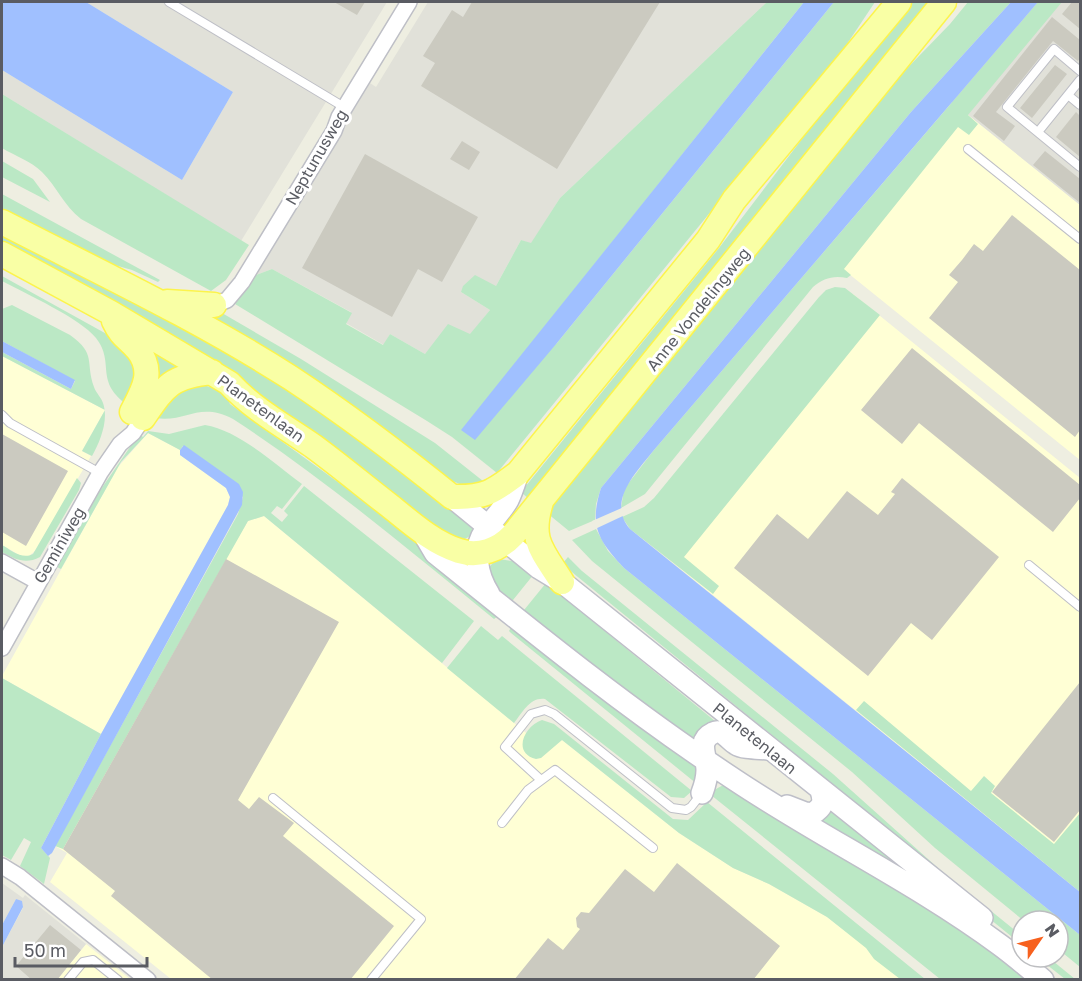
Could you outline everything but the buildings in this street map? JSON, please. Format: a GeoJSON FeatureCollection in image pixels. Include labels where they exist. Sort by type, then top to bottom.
{"type":"FeatureCollection","features":[{"type":"Feature","properties":{"kind":"main road"},"geometry":{"type":"LineString","coordinates":[[453,497],[468,498],[494,491],[518,473],[708,240],[734,200],[898,2]]}},
{"type":"Feature","properties":{"kind":"main road","name":"Anne Vondelingweg"},"geometry":{"type":"LineString","coordinates":[[477,553],[495,549],[507,542],[542,501],[944,2]]}},
{"type":"Feature","properties":{"kind":"main road","name":"Planetenlaan"},"geometry":{"type":"LineString","coordinates":[[2,222],[199,324],[291,378],[393,449],[539,568],[562,582],[1010,941]]}},
{"type":"Feature","properties":{"kind":"main road","name":"Planetenlaan"},"geometry":{"type":"LineString","coordinates":[[2,254],[111,313],[228,383],[244,399],[313,446],[422,531],[435,553],[601,685],[733,779],[927,896],[1001,945],[1043,980]]}},
{"type":"Feature","properties":{"kind":"main road"},"geometry":{"type":"LineString","coordinates":[[155,302],[214,305]]}},
{"type":"Feature","properties":{"kind":"main road"},"geometry":{"type":"LineString","coordinates":[[111,313],[121,335],[138,351],[146,364],[148,375],[138,415]]}},
{"type":"Feature","properties":{"kind":"main road"},"geometry":{"type":"LineString","coordinates":[[138,415],[173,382],[182,377],[212,372]]}},
{"type":"Feature","properties":{"kind":"main road"},"geometry":{"type":"LineString","coordinates":[[422,531],[451,548],[467,553],[477,553],[483,533],[508,501],[518,473]]}},
{"type":"Feature","properties":{"kind":"main road"},"geometry":{"type":"LineString","coordinates":[[542,501],[537,516],[536,535],[540,547],[562,582]]}},
{"type":"Feature","properties":{"kind":"main road","name":"Planetenlaan"},"geometry":{"type":"LineString","coordinates":[[477,553],[479,571],[485,588],[493,599]]}},
{"type":"Feature","properties":{"kind":"main road"},"geometry":{"type":"LineString","coordinates":[[702,793],[706,781],[706,760],[702,748],[705,739],[714,732],[722,733],[738,746],[768,749]]}},
{"type":"Feature","properties":{"kind":"main road"},"geometry":{"type":"LineString","coordinates":[[702,793],[722,779],[733,779]]}},
{"type":"Feature","properties":{"kind":"main road"},"geometry":{"type":"LineString","coordinates":[[769,802],[812,814],[822,805],[824,799],[822,791]]}},
{"type":"Feature","properties":{"kind":"main road"},"geometry":{"type":"LineString","coordinates":[[1045,969],[1058,980]]}},
{"type":"Feature","properties":{"kind":"street","name":"Neptunusweg"},"geometry":{"type":"LineString","coordinates":[[214,305],[227,300],[242,282],[334,131],[344,107],[409,2]]}},
{"type":"Feature","properties":{"kind":"street","name":"Geminiweg"},"geometry":{"type":"LineString","coordinates":[[2,648],[100,473],[120,444],[123,429],[138,415]]}},
{"type":"Feature","properties":{"kind":"street"},"geometry":{"type":"LineString","coordinates":[[2,562],[38,582]]}},
{"type":"Feature","properties":{"kind":"street"},"geometry":{"type":"LineString","coordinates":[[2,866],[20,877],[148,980]]}},
{"type":"Feature","properties":{"kind":"lane"},"geometry":{"type":"LineString","coordinates":[[170,2],[344,107]]}},
{"type":"Feature","properties":{"kind":"lane"},"geometry":{"type":"LineString","coordinates":[[1080,71],[1054,50],[1007,107],[1080,167]]}},
{"type":"Feature","properties":{"kind":"lane"},"geometry":{"type":"LineString","coordinates":[[1038,132],[1080,80]]}},
{"type":"Feature","properties":{"kind":"lane"},"geometry":{"type":"LineString","coordinates":[[1068,95],[1080,105]]}},
{"type":"Feature","properties":{"kind":"lane"},"geometry":{"type":"LineString","coordinates":[[968,149],[1080,239]]}},
{"type":"Feature","properties":{"kind":"lane"},"geometry":{"type":"LineString","coordinates":[[2,415],[10,423],[100,473]]}},
{"type":"Feature","properties":{"kind":"lane"},"geometry":{"type":"LineString","coordinates":[[1029,565],[1080,607]]}},
{"type":"Feature","properties":{"kind":"lane"},"geometry":{"type":"LineString","coordinates":[[541,780],[505,747],[531,714],[545,710],[554,714],[672,808],[686,810],[702,793]]}},
{"type":"Feature","properties":{"kind":"lane"},"geometry":{"type":"LineString","coordinates":[[502,823],[528,789],[555,770],[654,848]]}},
{"type":"Feature","properties":{"kind":"lane"},"geometry":{"type":"LineString","coordinates":[[273,798],[421,919],[372,980]]}},
{"type":"Feature","properties":{"kind":"lane"},"geometry":{"type":"LineString","coordinates":[[68,980],[83,962],[93,960],[118,980]]}},
{"type":"Feature","properties":{"kind":"shaded area"},"geometry":{"type":"Polygon","coordinates":[[[86,2],[387,2],[241,241],[2,94],[2,70],[182,180],[233,92],[86,2]]]}},
{"type":"Feature","properties":{"kind":"shaded area"},"geometry":{"type":"Polygon","coordinates":[[[428,2],[767,2],[560,198],[531,244],[521,240],[496,286],[461,292],[490,310],[470,335],[425,354],[390,334],[384,345],[346,323],[351,312],[272,269],[251,277],[370,83],[376,87],[428,2]]]}},
{"type":"Feature","properties":{"kind":"shaded area"},"geometry":{"type":"Polygon","coordinates":[[[767,2],[804,2],[462,430],[557,343],[834,2],[875,2],[843,50],[497,473],[452,437],[235,304],[251,277],[272,269],[352,313],[346,324],[383,345],[390,334],[425,354],[448,324],[470,334],[490,310],[461,292],[463,286],[475,275],[496,286],[521,240],[531,243],[560,198],[767,2]]]}},
{"type":"Feature","properties":{"kind":"shaded area"},"geometry":{"type":"Polygon","coordinates":[[[910,2],[932,2],[530,500],[521,492],[719,248],[853,72],[910,2]]]}},
{"type":"Feature","properties":{"kind":"shaded area"},"geometry":{"type":"Polygon","coordinates":[[[968,2],[1011,2],[911,112],[601,488],[596,504],[595,520],[569,531],[547,513],[554,501],[888,88],[950,24],[968,2]]]}},
{"type":"Feature","properties":{"kind":"shaded area"},"geometry":{"type":"Polygon","coordinates":[[[1038,2],[1080,2],[1080,205],[951,101],[1038,2]]]}},
{"type":"Feature","properties":{"kind":"shaded area"},"geometry":{"type":"Polygon","coordinates":[[[1038,2],[1062,2],[968,115],[978,124],[969,135],[958,127],[844,269],[851,275],[847,278],[829,278],[813,287],[645,494],[621,508],[624,489],[654,450],[1038,2]]]}},
{"type":"Feature","properties":{"kind":"shaded area"},"geometry":{"type":"Polygon","coordinates":[[[2,94],[249,245],[226,280],[211,291],[81,219],[38,168],[2,148],[2,94]]]}},
{"type":"Feature","properties":{"kind":"shaded area"},"geometry":{"type":"Polygon","coordinates":[[[951,101],[1080,205],[1080,460],[823,253],[951,101]]]}},
{"type":"Feature","properties":{"kind":"shaded area"},"geometry":{"type":"Polygon","coordinates":[[[2,161],[33,179],[50,202],[2,177],[2,161]]]}},
{"type":"Feature","properties":{"kind":"shaded area"},"geometry":{"type":"Polygon","coordinates":[[[2,194],[160,280],[158,282],[132,270],[97,260],[2,211],[2,194]]]}},
{"type":"Feature","properties":{"kind":"shaded area"},"geometry":{"type":"Polygon","coordinates":[[[2,232],[164,316],[296,392],[385,454],[473,528],[472,535],[463,540],[445,534],[343,453],[237,379],[2,243],[2,232]]]}},
{"type":"Feature","properties":{"kind":"shaded area"},"geometry":{"type":"Polygon","coordinates":[[[2,276],[112,337],[134,367],[135,376],[129,406],[111,388],[105,356],[96,338],[78,322],[2,281],[2,276]]]}},
{"type":"Feature","properties":{"kind":"shaded area"},"geometry":{"type":"Polygon","coordinates":[[[835,287],[845,288],[880,315],[684,557],[719,586],[713,594],[630,529],[622,517],[644,507],[654,498],[819,297],[826,290],[835,287]]]}},
{"type":"Feature","properties":{"kind":"shaded area"},"geometry":{"type":"Polygon","coordinates":[[[853,294],[1080,478],[1080,892],[651,545],[853,294]]]}},
{"type":"Feature","properties":{"kind":"shaded area"},"geometry":{"type":"Polygon","coordinates":[[[12,305],[70,335],[84,348],[89,359],[94,387],[105,410],[2,356],[2,352],[71,389],[75,381],[2,341],[2,309],[12,305]]]}},
{"type":"Feature","properties":{"kind":"shaded area"},"geometry":{"type":"Polygon","coordinates":[[[192,309],[222,313],[301,359],[435,443],[483,481],[471,486],[450,480],[192,309]]]}},
{"type":"Feature","properties":{"kind":"shaded area"},"geometry":{"type":"Polygon","coordinates":[[[152,351],[181,367],[150,391],[152,351]]]}},
{"type":"Feature","properties":{"kind":"shaded area"},"geometry":{"type":"Polygon","coordinates":[[[2,356],[105,410],[82,451],[91,456],[36,550],[29,556],[21,556],[2,545],[2,356]]]}},
{"type":"Feature","properties":{"kind":"shaded area"},"geometry":{"type":"Polygon","coordinates":[[[201,385],[215,388],[222,393],[230,404],[360,498],[502,613],[494,619],[334,490],[233,419],[211,412],[176,418],[155,418],[169,393],[201,385]]]}},
{"type":"Feature","properties":{"kind":"shaded area"},"geometry":{"type":"Polygon","coordinates":[[[105,411],[103,431],[92,456],[82,451],[105,411]]]}},
{"type":"Feature","properties":{"kind":"shaded area"},"geometry":{"type":"Polygon","coordinates":[[[205,425],[218,428],[243,441],[302,484],[282,509],[277,506],[271,513],[282,522],[288,515],[284,511],[304,486],[474,621],[442,663],[264,516],[248,521],[63,849],[55,846],[238,514],[243,497],[183,446],[180,450],[148,433],[121,462],[61,569],[57,567],[99,492],[139,434],[143,437],[148,431],[169,434],[205,425]]]}},
{"type":"Feature","properties":{"kind":"shaded area"},"geometry":{"type":"Polygon","coordinates":[[[148,433],[180,450],[180,455],[226,488],[230,497],[228,505],[101,734],[2,676],[118,467],[148,433]]]}},
{"type":"Feature","properties":{"kind":"shaded area"},"geometry":{"type":"Polygon","coordinates":[[[77,478],[81,483],[79,490],[40,557],[25,561],[2,552],[2,545],[21,555],[33,554],[77,478]]]}},
{"type":"Feature","properties":{"kind":"shaded area"},"geometry":{"type":"Polygon","coordinates":[[[264,516],[548,751],[562,740],[679,833],[733,868],[769,884],[827,917],[908,979],[171,979],[50,882],[67,853],[55,846],[248,521],[264,516]]]}},
{"type":"Feature","properties":{"kind":"shaded area"},"geometry":{"type":"Polygon","coordinates":[[[596,529],[608,551],[624,568],[1048,909],[1010,910],[935,848],[852,772],[592,561],[572,540],[596,529]]]}},
{"type":"Feature","properties":{"kind":"shaded area"},"geometry":{"type":"Polygon","coordinates":[[[568,557],[582,571],[833,774],[938,868],[1010,926],[1010,935],[906,851],[822,776],[562,564],[568,557]]]}},
{"type":"Feature","properties":{"kind":"shaded area"},"geometry":{"type":"Polygon","coordinates":[[[499,559],[518,562],[534,574],[509,605],[496,592],[489,568],[494,561],[499,559]]]}},
{"type":"Feature","properties":{"kind":"shaded area"},"geometry":{"type":"Polygon","coordinates":[[[546,583],[716,722],[693,744],[520,615],[546,583]]]}},
{"type":"Feature","properties":{"kind":"shaded area"},"geometry":{"type":"Polygon","coordinates":[[[514,622],[698,762],[697,784],[511,633],[509,631],[514,622]]]}},
{"type":"Feature","properties":{"kind":"shaded area"},"geometry":{"type":"Polygon","coordinates":[[[481,626],[498,640],[502,636],[692,791],[684,798],[671,797],[545,699],[531,703],[514,723],[447,668],[481,626]]]}},
{"type":"Feature","properties":{"kind":"shaded area"},"geometry":{"type":"Polygon","coordinates":[[[2,678],[101,734],[41,848],[50,858],[44,884],[20,866],[31,842],[24,838],[11,860],[2,855],[2,678]]]}},
{"type":"Feature","properties":{"kind":"shaded area"},"geometry":{"type":"Polygon","coordinates":[[[864,701],[971,791],[984,776],[995,786],[991,793],[1054,844],[1080,813],[1080,892],[856,710],[864,701]]]}},
{"type":"Feature","properties":{"kind":"shaded area"},"geometry":{"type":"Polygon","coordinates":[[[542,720],[554,724],[673,819],[688,820],[707,802],[925,979],[900,979],[827,917],[769,884],[733,868],[679,833],[562,740],[541,758],[536,759],[529,756],[524,751],[523,740],[530,728],[542,720]]]}},
{"type":"Feature","properties":{"kind":"shaded area"},"geometry":{"type":"Polygon","coordinates":[[[725,784],[866,865],[1010,962],[1010,969],[1020,969],[1035,979],[940,979],[711,795],[725,784]]]}},
{"type":"Feature","properties":{"kind":"shaded area"},"geometry":{"type":"Polygon","coordinates":[[[831,806],[971,916],[815,823],[831,806]]]}},
{"type":"Feature","properties":{"kind":"shaded area"},"geometry":{"type":"Polygon","coordinates":[[[2,883],[23,898],[25,895],[86,944],[57,979],[2,979],[2,947],[23,908],[16,899],[2,925],[2,883]]]}},
{"type":"Feature","properties":{"kind":"shaded area"},"geometry":{"type":"Polygon","coordinates":[[[1070,927],[1080,935],[1080,967],[1070,959],[1070,927]]]}},
{"type":"Feature","properties":{"kind":"shaded area"},"geometry":{"type":"Polygon","coordinates":[[[86,944],[130,979],[57,980],[86,944]]]}},
{"type":"Feature","properties":{"kind":"shaded area"},"geometry":{"type":"Polygon","coordinates":[[[1052,969],[1063,969],[1075,979],[1065,979],[1052,969]]]}},
{"type":"Feature","properties":{"kind":"water"},"geometry":{"type":"Polygon","coordinates":[[[2,2],[86,2],[233,92],[182,180],[2,70],[2,2]]]}},
{"type":"Feature","properties":{"kind":"water"},"geometry":{"type":"Polygon","coordinates":[[[804,2],[834,2],[557,343],[475,440],[461,430],[804,2]]]}},
{"type":"Feature","properties":{"kind":"water"},"geometry":{"type":"Polygon","coordinates":[[[1011,2],[1038,2],[654,450],[627,487],[621,508],[623,518],[630,529],[1080,892],[1080,935],[1070,927],[1070,909],[1048,909],[624,568],[602,540],[596,523],[597,501],[601,488],[911,112],[1011,2]]]}},
{"type":"Feature","properties":{"kind":"water"},"geometry":{"type":"Polygon","coordinates":[[[2,341],[75,380],[71,389],[2,352],[2,341]]]}},
{"type":"Feature","properties":{"kind":"water"},"geometry":{"type":"Polygon","coordinates":[[[184,445],[239,484],[243,492],[242,505],[52,853],[48,856],[41,848],[101,734],[228,505],[230,497],[226,488],[180,455],[180,450],[184,445]]]}},
{"type":"Feature","properties":{"kind":"water"},"geometry":{"type":"Polygon","coordinates":[[[16,899],[22,901],[23,907],[2,947],[2,925],[16,899]]]}},
{"type":"Feature","properties":{"kind":"pier"},"geometry":{"type":"Polygon","coordinates":[[[624,507],[625,515],[593,530],[592,521],[624,507]]]}}]}
